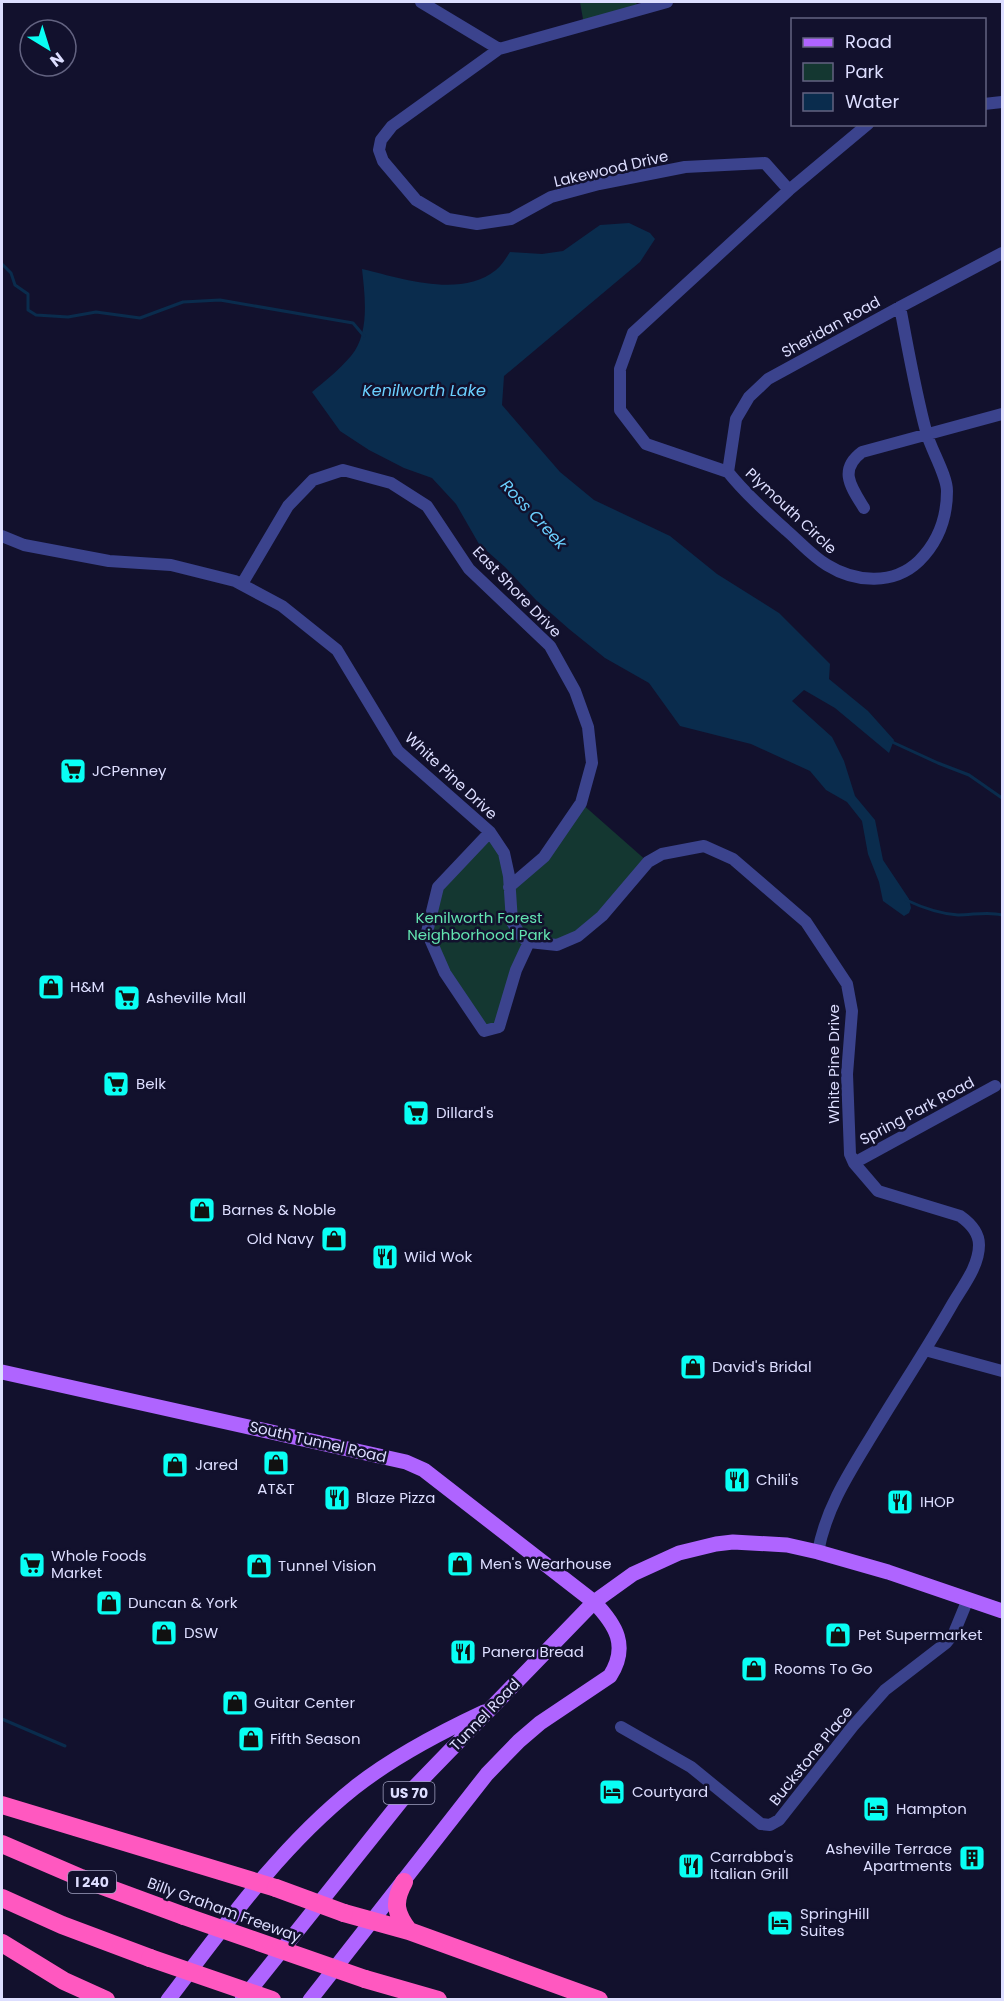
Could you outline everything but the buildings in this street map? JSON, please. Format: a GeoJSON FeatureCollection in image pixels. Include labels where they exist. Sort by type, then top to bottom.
{"type":"FeatureCollection","features":[{"type":"Feature","properties":{"kind":"highway"},"geometry":{"type":"LineString","coordinates":[[2,1805],[258,1882],[344,1913],[409,1931],[599,2000]]}},
{"type":"Feature","properties":{"kind":"highway","name":"Billy Graham Freeway"},"geometry":{"type":"LineString","coordinates":[[2,1844],[81,1878],[184,1916],[365,1979],[438,2000]]}},
{"type":"Feature","properties":{"kind":"highway"},"geometry":{"type":"LineString","coordinates":[[404,1882],[398,1893],[396,1904],[400,1920],[409,1931]]}},
{"type":"Feature","properties":{"kind":"highway"},"geometry":{"type":"LineString","coordinates":[[2,1898],[62,1925],[272,2000]]}},
{"type":"Feature","properties":{"kind":"highway"},"geometry":{"type":"LineString","coordinates":[[2,1943],[64,1981],[106,2000]]}},
{"type":"Feature","properties":{"kind":"main road","name":"South Tunnel Road"},"geometry":{"type":"LineString","coordinates":[[2,1372],[406,1462],[436,1478],[594,1602],[613,1626],[620,1643],[616,1667],[610,1676],[560,1708],[519,1741],[487,1774],[310,2000]]}},
{"type":"Feature","properties":{"kind":"main road","name":"Tunnel Road"},"geometry":{"type":"LineString","coordinates":[[242,2000],[401,1801],[594,1602],[633,1574],[694,1548],[733,1542],[787,1545],[889,1572],[1002,1611]]}},
{"type":"Feature","properties":{"kind":"main road"},"geometry":{"type":"LineString","coordinates":[[168,2000],[258,1882],[320,1817],[355,1787],[423,1743],[492,1708]]}},
{"type":"Feature","properties":{"kind":"street"},"geometry":{"type":"LineString","coordinates":[[421,2],[499,49]]}},
{"type":"Feature","properties":{"kind":"street","name":"Lakewood Drive"},"geometry":{"type":"LineString","coordinates":[[668,2],[637,5],[499,49],[399,121],[381,140],[379,150],[383,161],[416,200],[448,219],[477,224],[511,219],[551,197],[599,184],[685,167],[765,163],[789,190]]}},
{"type":"Feature","properties":{"kind":"street"},"geometry":{"type":"LineString","coordinates":[[986,104],[1002,102]]}},
{"type":"Feature","properties":{"kind":"street"},"geometry":{"type":"LineString","coordinates":[[728,472],[646,444],[620,410],[620,369],[633,333],[789,190],[866,126]]}},
{"type":"Feature","properties":{"kind":"street","name":"Sheridan Road"},"geometry":{"type":"LineString","coordinates":[[728,472],[736,419],[749,397],[768,379],[1002,253]]}},
{"type":"Feature","properties":{"kind":"street","name":"Plymouth Circle"},"geometry":{"type":"LineString","coordinates":[[728,472],[747,496],[826,565],[847,575],[872,580],[900,575],[914,566],[937,538],[945,515],[947,488],[926,434],[900,306]]}},
{"type":"Feature","properties":{"kind":"street"},"geometry":{"type":"LineString","coordinates":[[864,508],[852,489],[847,470],[852,459],[862,452],[1002,414]]}},
{"type":"Feature","properties":{"kind":"street","name":"East Shore Drive"},"geometry":{"type":"LineString","coordinates":[[242,584],[288,506],[313,480],[343,470],[391,483],[427,506],[469,568],[550,646],[575,691],[588,727],[592,763],[581,803],[544,856],[509,887]]}},
{"type":"Feature","properties":{"kind":"street","name":"White Pine Drive"},"geometry":{"type":"LineString","coordinates":[[2,536],[24,544],[109,561],[171,565],[242,584],[282,606],[337,650],[398,751],[490,832],[504,853],[512,921],[522,937],[529,942],[557,945],[578,936],[602,916],[648,862],[662,854],[704,846],[733,859],[806,922],[847,984],[852,1011],[847,1074],[850,1154],[854,1163]]}},
{"type":"Feature","properties":{"kind":"street"},"geometry":{"type":"LineString","coordinates":[[490,832],[438,887],[427,932],[445,972],[484,1031],[499,1027],[516,970],[529,942]]}},
{"type":"Feature","properties":{"kind":"street","name":"Spring Park Road"},"geometry":{"type":"LineString","coordinates":[[854,1163],[995,1086]]}},
{"type":"Feature","properties":{"kind":"street"},"geometry":{"type":"LineString","coordinates":[[819,1552],[822,1531],[834,1501],[975,1264],[979,1245],[977,1234],[970,1222],[960,1216],[878,1191],[854,1163]]}},
{"type":"Feature","properties":{"kind":"street"},"geometry":{"type":"LineString","coordinates":[[925,1350],[1002,1371]]}},
{"type":"Feature","properties":{"kind":"street","name":"Buckstone Place"},"geometry":{"type":"LineString","coordinates":[[621,1726],[691,1767],[761,1824],[770,1825],[779,1820],[853,1726],[885,1690],[946,1643],[954,1633],[968,1599]]}},
{"type":"Feature","properties":{"kind":"green space"},"geometry":{"type":"Polygon","coordinates":[[[580,2],[636,2],[638,9],[584,25],[580,2]]]}},
{"type":"Feature","properties":{"kind":"green space","name":"Kenilworth Forest Neighborhood Park"},"geometry":{"type":"Polygon","coordinates":[[[581,803],[648,862],[602,916],[557,945],[529,942],[499,1027],[484,1031],[427,932],[438,887],[490,832],[516,883],[581,803]]]}},
{"type":"Feature","properties":{"kind":"water","name":"Kenilworth Lake"},"geometry":{"type":"Polygon","coordinates":[[[629,223],[650,233],[655,239],[640,262],[504,376],[502,405],[560,472],[594,500],[670,536],[717,574],[779,613],[830,664],[829,679],[868,711],[894,740],[889,753],[835,708],[804,690],[792,701],[832,737],[844,761],[855,796],[875,820],[883,860],[909,899],[911,908],[904,916],[883,901],[879,882],[868,854],[862,821],[847,802],[826,790],[810,771],[751,744],[680,726],[649,683],[605,658],[569,629],[479,544],[456,504],[432,478],[404,468],[369,450],[340,431],[312,392],[342,366],[357,347],[364,326],[365,314],[362,269],[430,284],[465,283],[482,279],[496,270],[510,252],[542,254],[563,251],[600,225],[629,223]]]}},
{"type":"Feature","properties":{"kind":"waterway","name":"Ross Creek"},"geometry":{"type":"LineString","coordinates":[[2,264],[11,273],[15,285],[28,294],[28,310],[36,315],[68,317],[96,312],[140,318],[183,302],[220,300],[353,323],[364,336]]}},
{"type":"Feature","properties":{"kind":"waterway"},"geometry":{"type":"LineString","coordinates":[[890,741],[969,775],[1002,798]]}},
{"type":"Feature","properties":{"kind":"waterway","name":"Ross Creek"},"geometry":{"type":"LineString","coordinates":[[906,900],[932,910],[952,914],[1002,915]]}},
{"type":"Feature","properties":{"kind":"waterway"},"geometry":{"type":"LineString","coordinates":[[2,1719],[65,1746]]}},
{"type":"Feature","properties":{"kind":"place","name":"JCPenney"},"geometry":{"type":"Point","coordinates":[73,771]}},
{"type":"Feature","properties":{"kind":"place","name":"H&M"},"geometry":{"type":"Point","coordinates":[51,987]}},
{"type":"Feature","properties":{"kind":"place","name":"Asheville Mall"},"geometry":{"type":"Point","coordinates":[127,998]}},
{"type":"Feature","properties":{"kind":"place","name":"Belk"},"geometry":{"type":"Point","coordinates":[116,1084]}},
{"type":"Feature","properties":{"kind":"place","name":"Dillard's"},"geometry":{"type":"Point","coordinates":[416,1113]}},
{"type":"Feature","properties":{"kind":"place","name":"Barnes & Noble"},"geometry":{"type":"Point","coordinates":[202,1210]}},
{"type":"Feature","properties":{"kind":"place","name":"Old Navy"},"geometry":{"type":"Point","coordinates":[334,1239]}},
{"type":"Feature","properties":{"kind":"place","name":"Wild Wok"},"geometry":{"type":"Point","coordinates":[385,1257]}},
{"type":"Feature","properties":{"kind":"place","name":"David's Bridal"},"geometry":{"type":"Point","coordinates":[693,1367]}},
{"type":"Feature","properties":{"kind":"place","name":"AT&T"},"geometry":{"type":"Point","coordinates":[276,1463]}},
{"type":"Feature","properties":{"kind":"place","name":"Jared"},"geometry":{"type":"Point","coordinates":[175,1465]}},
{"type":"Feature","properties":{"kind":"place","name":"Chili's"},"geometry":{"type":"Point","coordinates":[737,1480]}},
{"type":"Feature","properties":{"kind":"place","name":"Blaze Pizza"},"geometry":{"type":"Point","coordinates":[337,1498]}},
{"type":"Feature","properties":{"kind":"place","name":"IHOP"},"geometry":{"type":"Point","coordinates":[900,1502]}},
{"type":"Feature","properties":{"kind":"place","name":"Men's Wearhouse"},"geometry":{"type":"Point","coordinates":[460,1564]}},
{"type":"Feature","properties":{"kind":"place","name":"Whole Foods Market"},"geometry":{"type":"Point","coordinates":[32,1565]}},
{"type":"Feature","properties":{"kind":"place","name":"Tunnel Vision"},"geometry":{"type":"Point","coordinates":[259,1566]}},
{"type":"Feature","properties":{"kind":"place","name":"Duncan & York"},"geometry":{"type":"Point","coordinates":[109,1603]}},
{"type":"Feature","properties":{"kind":"place","name":"DSW"},"geometry":{"type":"Point","coordinates":[164,1633]}},
{"type":"Feature","properties":{"kind":"place","name":"Pet Supermarket"},"geometry":{"type":"Point","coordinates":[838,1635]}},
{"type":"Feature","properties":{"kind":"place","name":"Panera Bread"},"geometry":{"type":"Point","coordinates":[463,1652]}},
{"type":"Feature","properties":{"kind":"place","name":"Rooms To Go"},"geometry":{"type":"Point","coordinates":[754,1669]}},
{"type":"Feature","properties":{"kind":"place","name":"Guitar Center"},"geometry":{"type":"Point","coordinates":[235,1703]}},
{"type":"Feature","properties":{"kind":"place","name":"Fifth Season"},"geometry":{"type":"Point","coordinates":[251,1739]}},
{"type":"Feature","properties":{"kind":"place","name":"Courtyard"},"geometry":{"type":"Point","coordinates":[612,1792]}},
{"type":"Feature","properties":{"kind":"place","name":"Hampton"},"geometry":{"type":"Point","coordinates":[876,1809]}},
{"type":"Feature","properties":{"kind":"place","name":"Asheville Terrace Apartments"},"geometry":{"type":"Point","coordinates":[972,1858]}},
{"type":"Feature","properties":{"kind":"place","name":"Carrabba's Italian Grill"},"geometry":{"type":"Point","coordinates":[691,1866]}},
{"type":"Feature","properties":{"kind":"place","name":"SpringHill Suites"},"geometry":{"type":"Point","coordinates":[780,1923]}}]}
